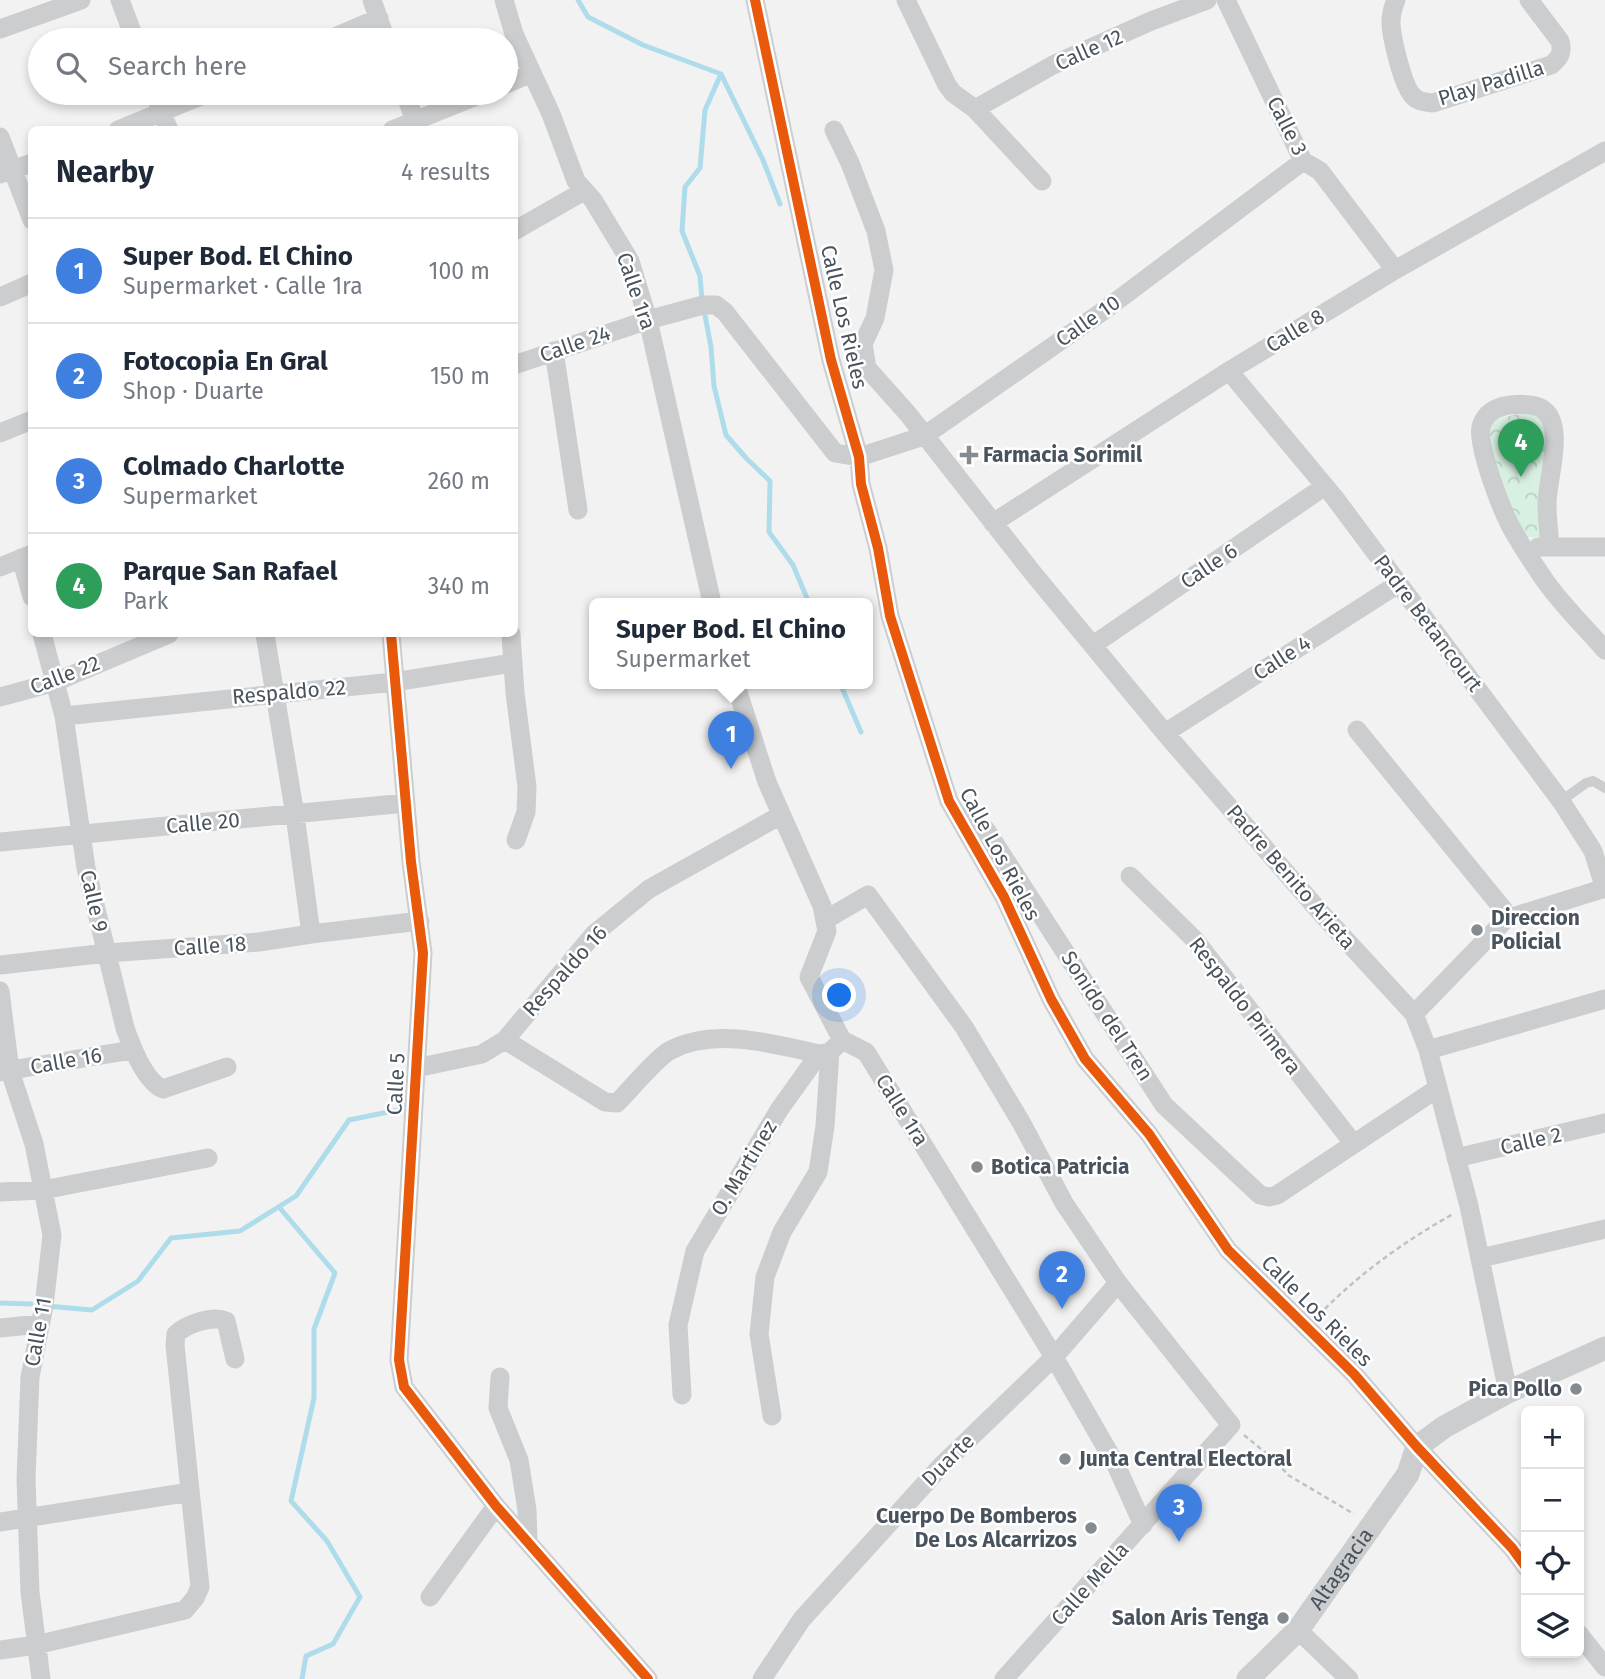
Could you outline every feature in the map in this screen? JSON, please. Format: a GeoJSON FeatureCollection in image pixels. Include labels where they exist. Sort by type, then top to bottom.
{"type":"FeatureCollection","features":[{"type":"Feature","properties":{"kind":"street"},"geometry":{"type":"LineString","coordinates":[[0,29],[81,0]]}},
{"type":"Feature","properties":{"kind":"street"},"geometry":{"type":"LineString","coordinates":[[120,0],[130,28]]}},
{"type":"Feature","properties":{"kind":"street","name":"Calle 1ra"},"geometry":{"type":"LineString","coordinates":[[504,0],[512,28]]}},
{"type":"Feature","properties":{"kind":"street","name":"Calle Los Rieles"},"geometry":{"type":"LineString","coordinates":[[755,0],[831,360],[859,457],[861,484],[878,548],[890,616],[948,801],[1004,897],[1051,999],[1086,1059],[1149,1134],[1228,1250],[1354,1374],[1521,1561]]}},
{"type":"Feature","properties":{"kind":"street"},"geometry":{"type":"LineString","coordinates":[[906,0],[953,93],[975,109],[1042,181]]}},
{"type":"Feature","properties":{"kind":"street","name":"Calle 12"},"geometry":{"type":"LineString","coordinates":[[975,109],[1053,65],[1151,21],[1207,0]]}},
{"type":"Feature","properties":{"kind":"street","name":"Calle 3"},"geometry":{"type":"LineString","coordinates":[[1226,0],[1303,162],[1320,171],[1395,270]]}},
{"type":"Feature","properties":{"kind":"street","name":"Play Padilla"},"geometry":{"type":"LineString","coordinates":[[1396,0],[1392,9],[1391,25],[1405,82],[1410,94],[1419,101],[1433,103],[1557,61],[1562,48],[1560,41],[1529,0]]}},
{"type":"Feature","properties":{"kind":"street"},"geometry":{"type":"LineString","coordinates":[[346,28],[375,9],[382,28]]}},
{"type":"Feature","properties":{"kind":"street","name":"Calle 1ra"},"geometry":{"type":"LineString","coordinates":[[518,42],[576,181],[593,200],[630,261],[648,320],[711,598]]}},
{"type":"Feature","properties":{"kind":"street"},"geometry":{"type":"LineString","coordinates":[[518,79],[532,73]]}},
{"type":"Feature","properties":{"kind":"street"},"geometry":{"type":"LineString","coordinates":[[139,126],[165,121],[190,105]]}},
{"type":"Feature","properties":{"kind":"street"},"geometry":{"type":"LineString","coordinates":[[409,105],[416,125],[458,105]]}},
{"type":"Feature","properties":{"kind":"street","name":"Padre Benito Arieta"},"geometry":{"type":"LineString","coordinates":[[834,130],[850,163],[876,231],[884,270],[875,318],[863,344],[867,368],[908,414],[993,523],[1165,733],[1321,914],[1414,1014],[1428,1050],[1469,1206],[1508,1392]]}},
{"type":"Feature","properties":{"kind":"street"},"geometry":{"type":"LineString","coordinates":[[0,137],[15,169],[28,208]]}},
{"type":"Feature","properties":{"kind":"street","name":"Calle 8"},"geometry":{"type":"LineString","coordinates":[[993,523],[1229,371],[1395,270],[1605,151]]}},
{"type":"Feature","properties":{"kind":"street","name":"Calle 10"},"geometry":{"type":"LineString","coordinates":[[859,457],[924,436],[1106,309],[1303,162]]}},
{"type":"Feature","properties":{"kind":"street"},"geometry":{"type":"LineString","coordinates":[[518,229],[584,191]]}},
{"type":"Feature","properties":{"kind":"street"},"geometry":{"type":"LineString","coordinates":[[0,297],[28,285]]}},
{"type":"Feature","properties":{"kind":"street","name":"Calle 24"},"geometry":{"type":"LineString","coordinates":[[518,364],[648,320],[703,304],[716,305],[726,312],[835,453],[859,457]]}},
{"type":"Feature","properties":{"kind":"street"},"geometry":{"type":"LineString","coordinates":[[554,351],[578,510]]}},
{"type":"Feature","properties":{"kind":"street","name":"Padre Betancourt"},"geometry":{"type":"LineString","coordinates":[[1229,371],[1325,486],[1561,801],[1593,851],[1605,888]]}},
{"type":"Feature","properties":{"kind":"street"},"geometry":{"type":"LineString","coordinates":[[1550,547],[1547,503],[1555,442],[1550,417],[1541,408],[1529,405],[1506,406],[1492,411],[1481,427],[1481,439],[1484,457],[1508,522],[1547,583],[1605,650]]}},
{"type":"Feature","properties":{"kind":"street"},"geometry":{"type":"LineString","coordinates":[[0,433],[28,422]]}},
{"type":"Feature","properties":{"kind":"street","name":"Calle 6"},"geometry":{"type":"LineString","coordinates":[[1093,645],[1325,486]]}},
{"type":"Feature","properties":{"kind":"street"},"geometry":{"type":"LineString","coordinates":[[1523,547],[1605,547]]}},
{"type":"Feature","properties":{"kind":"street"},"geometry":{"type":"LineString","coordinates":[[0,567],[26,556]]}},
{"type":"Feature","properties":{"kind":"street","name":"Calle 4"},"geometry":{"type":"LineString","coordinates":[[1165,733],[1398,584]]}},
{"type":"Feature","properties":{"kind":"street","name":"Calle 9"},"geometry":{"type":"LineString","coordinates":[[43,637],[64,716],[86,867],[132,1050],[155,1085],[163,1089],[227,1068]]}},
{"type":"Feature","properties":{"kind":"street","name":"Calle 22"},"geometry":{"type":"LineString","coordinates":[[0,697],[55,682],[162,637]]}},
{"type":"Feature","properties":{"kind":"street"},"geometry":{"type":"LineString","coordinates":[[266,637],[295,815],[310,934]]}},
{"type":"Feature","properties":{"kind":"street","name":"Calle 5"},"geometry":{"type":"LineString","coordinates":[[391,637],[423,953],[399,1360],[404,1387],[496,1506],[648,1679]]}},
{"type":"Feature","properties":{"kind":"street"},"geometry":{"type":"LineString","coordinates":[[511,637],[527,787],[526,812],[516,840]]}},
{"type":"Feature","properties":{"kind":"street","name":"Respaldo 22"},"geometry":{"type":"LineString","coordinates":[[64,716],[394,682],[513,663]]}},
{"type":"Feature","properties":{"kind":"street"},"geometry":{"type":"LineString","coordinates":[[737,689],[767,782],[822,906],[825,920],[868,895],[964,1027],[1021,1122],[1065,1203],[1118,1283],[1231,1425]]}},
{"type":"Feature","properties":{"kind":"street"},"geometry":{"type":"LineString","coordinates":[[1357,730],[1503,909],[1506,919]]}},
{"type":"Feature","properties":{"kind":"street","name":"Calle 20"},"geometry":{"type":"LineString","coordinates":[[0,842],[406,803]]}},
{"type":"Feature","properties":{"kind":"street","name":"Sonido del Tren"},"geometry":{"type":"LineString","coordinates":[[957,814],[986,830],[1164,1105],[1260,1195],[1277,1195],[1353,1143]]}},
{"type":"Feature","properties":{"kind":"street","name":"Respaldo 16"},"geometry":{"type":"LineString","coordinates":[[416,1068],[482,1054],[505,1040],[594,934],[640,896],[781,815]]}},
{"type":"Feature","properties":{"kind":"street","name":"Respaldo Primera"},"geometry":{"type":"LineString","coordinates":[[1130,876],[1195,940],[1353,1143]]}},
{"type":"Feature","properties":{"kind":"street"},"geometry":{"type":"LineString","coordinates":[[1414,1014],[1506,919],[1605,888]]}},
{"type":"Feature","properties":{"kind":"street","name":"Calle 1ra"},"geometry":{"type":"LineString","coordinates":[[825,920],[827,931],[809,977],[830,1049],[866,1052],[1054,1357],[1116,1465],[1143,1525]]}},
{"type":"Feature","properties":{"kind":"street","name":"Calle 18"},"geometry":{"type":"LineString","coordinates":[[0,965],[107,953],[258,942],[420,921]]}},
{"type":"Feature","properties":{"kind":"street","name":"Calle 11"},"geometry":{"type":"LineString","coordinates":[[0,991],[5,1072],[34,1144],[52,1235],[30,1377],[26,1479],[30,1592],[41,1679]]}},
{"type":"Feature","properties":{"kind":"street"},"geometry":{"type":"LineString","coordinates":[[1428,1050],[1605,999]]}},
{"type":"Feature","properties":{"kind":"street"},"geometry":{"type":"LineString","coordinates":[[505,1040],[605,1102],[617,1103],[669,1050],[697,1041],[749,1039],[830,1049],[825,1126],[818,1172],[782,1232],[765,1276],[759,1334],[772,1416]]}},
{"type":"Feature","properties":{"kind":"street","name":"O. Martinez"},"geometry":{"type":"LineString","coordinates":[[682,1395],[678,1325],[695,1251],[779,1110],[830,1049]]}},
{"type":"Feature","properties":{"kind":"street","name":"Calle 16"},"geometry":{"type":"LineString","coordinates":[[5,1072],[132,1050]]}},
{"type":"Feature","properties":{"kind":"street"},"geometry":{"type":"LineString","coordinates":[[1353,1143],[1438,1088]]}},
{"type":"Feature","properties":{"kind":"street","name":"Calle 2"},"geometry":{"type":"LineString","coordinates":[[1456,1158],[1605,1123]]}},
{"type":"Feature","properties":{"kind":"street"},"geometry":{"type":"LineString","coordinates":[[0,1192],[43,1190],[208,1158]]}},
{"type":"Feature","properties":{"kind":"street"},"geometry":{"type":"LineString","coordinates":[[1481,1258],[1605,1229]]}},
{"type":"Feature","properties":{"kind":"street","name":"Duarte"},"geometry":{"type":"LineString","coordinates":[[762,1679],[802,1619],[943,1464],[1054,1357],[1118,1283]]}},
{"type":"Feature","properties":{"kind":"street"},"geometry":{"type":"LineString","coordinates":[[0,1650],[36,1645],[185,1610],[195,1598],[200,1587],[176,1334],[184,1326],[219,1318],[226,1321],[235,1359]]}},
{"type":"Feature","properties":{"kind":"street"},"geometry":{"type":"LineString","coordinates":[[0,1328],[40,1324]]}},
{"type":"Feature","properties":{"kind":"street"},"geometry":{"type":"LineString","coordinates":[[1418,1447],[1444,1427],[1508,1392],[1605,1348]]}},
{"type":"Feature","properties":{"kind":"street"},"geometry":{"type":"LineString","coordinates":[[500,1377],[498,1408],[519,1461],[527,1510],[528,1542]]}},
{"type":"Feature","properties":{"kind":"street","name":"Calle Mella"},"geometry":{"type":"LineString","coordinates":[[1004,1679],[1231,1425]]}},
{"type":"Feature","properties":{"kind":"street","name":"Altagracia"},"geometry":{"type":"LineString","coordinates":[[1248,1679],[1297,1630],[1408,1474],[1418,1447]]}},
{"type":"Feature","properties":{"kind":"street"},"geometry":{"type":"LineString","coordinates":[[0,1522],[190,1492]]}},
{"type":"Feature","properties":{"kind":"street"},"geometry":{"type":"LineString","coordinates":[[430,1597],[496,1506]]}},
{"type":"Feature","properties":{"kind":"street"},"geometry":{"type":"LineString","coordinates":[[1297,1630],[1349,1679]]}},
{"type":"Feature","properties":{"kind":"street"},"geometry":{"type":"LineString","coordinates":[[1584,1640],[1605,1667]]}},
{"type":"Feature","properties":{"kind":"lane"},"geometry":{"type":"LineString","coordinates":[[1561,801],[1592,781],[1605,788]]}},
{"type":"Feature","properties":{"kind":"path"},"geometry":{"type":"LineString","coordinates":[[1307,1327],[1341,1292],[1384,1259],[1439,1222],[1469,1206]]}},
{"type":"Feature","properties":{"kind":"path"},"geometry":{"type":"LineString","coordinates":[[1231,1425],[1277,1462],[1288,1475],[1372,1524]]}},
{"type":"Feature","properties":{"kind":"green space"},"geometry":{"type":"Polygon","coordinates":[[[1527,411],[1536,412],[1551,431],[1540,537],[1524,535],[1511,516],[1487,429],[1492,421],[1527,411]]]}},
{"type":"Feature","properties":{"kind":"waterway"},"geometry":{"type":"LineString","coordinates":[[578,0],[588,17],[643,45],[721,74],[763,160],[780,204]]}},
{"type":"Feature","properties":{"kind":"waterway"},"geometry":{"type":"LineString","coordinates":[[702,300],[700,276],[682,231],[685,187],[700,168],[705,110],[721,74]]}},
{"type":"Feature","properties":{"kind":"waterway"},"geometry":{"type":"LineString","coordinates":[[704,310],[711,347],[714,386],[726,435],[770,481],[769,532],[793,565],[807,598]]}},
{"type":"Feature","properties":{"kind":"waterway"},"geometry":{"type":"LineString","coordinates":[[843,689],[861,732]]}},
{"type":"Feature","properties":{"kind":"waterway"},"geometry":{"type":"LineString","coordinates":[[47,1306],[92,1310],[138,1281],[171,1238],[240,1231],[296,1196],[349,1120],[408,1108]]}},
{"type":"Feature","properties":{"kind":"waterway"},"geometry":{"type":"LineString","coordinates":[[279,1207],[335,1273],[314,1329],[314,1398],[291,1501],[327,1541],[360,1597],[333,1644],[306,1656],[302,1679]]}},
{"type":"Feature","properties":{"kind":"waterway"},"geometry":{"type":"LineString","coordinates":[[0,1303],[31,1304]]}},
{"type":"Feature","properties":{"kind":"cycle path"},"geometry":{"type":"LineString","coordinates":[[755,0],[831,360],[859,457],[861,484],[878,548],[890,616],[949,801],[1004,897],[1051,999],[1085,1059],[1149,1134],[1228,1250],[1354,1374],[1521,1560]]}},
{"type":"Feature","properties":{"kind":"cycle path"},"geometry":{"type":"LineString","coordinates":[[391,637],[411,862],[423,953],[399,1360],[404,1387],[496,1506],[648,1679]]}},
{"type":"Feature","properties":{"kind":"place","name":"Farmacia Sorimil"},"geometry":{"type":"Point","coordinates":[969,455]}},
{"type":"Feature","properties":{"kind":"place","name":"Parque San Rafael"},"geometry":{"type":"Point","coordinates":[1521,477]}},
{"type":"Feature","properties":{"kind":"place","name":"Super Bod. El Chino"},"geometry":{"type":"Point","coordinates":[731,769]}},
{"type":"Feature","properties":{"kind":"place","name":"Direccion Policial"},"geometry":{"type":"Point","coordinates":[1477,930]}},
{"type":"Feature","properties":{"kind":"place","name":"Botica Patricia"},"geometry":{"type":"Point","coordinates":[977,1167]}},
{"type":"Feature","properties":{"kind":"place","name":"Fotocopia En Gral"},"geometry":{"type":"Point","coordinates":[1062,1309]}},
{"type":"Feature","properties":{"kind":"place","name":"Pica Pollo"},"geometry":{"type":"Point","coordinates":[1576,1389]}},
{"type":"Feature","properties":{"kind":"place","name":"Junta Central Electoral"},"geometry":{"type":"Point","coordinates":[1065,1459]}},
{"type":"Feature","properties":{"kind":"place","name":"Cuerpo De Bomberos De Los Alcarrizos"},"geometry":{"type":"Point","coordinates":[1091,1528]}},
{"type":"Feature","properties":{"kind":"place","name":"Colmado Charlotte"},"geometry":{"type":"Point","coordinates":[1179,1542]}},
{"type":"Feature","properties":{"kind":"place","name":"Salon Aris Tenga"},"geometry":{"type":"Point","coordinates":[1283,1618]}}]}
